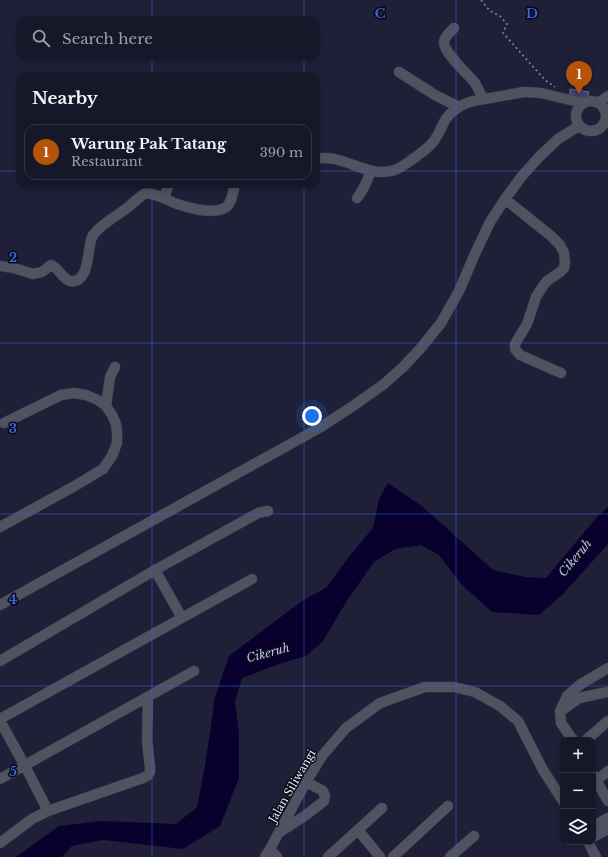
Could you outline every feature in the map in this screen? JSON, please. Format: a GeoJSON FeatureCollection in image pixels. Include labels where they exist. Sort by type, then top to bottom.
{"type":"FeatureCollection","features":[{"type":"Feature","properties":{"kind":"street"},"geometry":{"type":"LineString","coordinates":[[454,28],[444,41],[445,47],[456,63],[474,82],[483,99]]}},
{"type":"Feature","properties":{"kind":"street"},"geometry":{"type":"LineString","coordinates":[[399,72],[459,107]]}},
{"type":"Feature","properties":{"kind":"street"},"geometry":{"type":"LineString","coordinates":[[320,158],[330,158],[371,171],[382,172],[398,169],[429,147],[450,115],[459,107],[473,101],[524,92],[541,93],[583,103],[593,101],[598,103],[607,113],[604,123],[597,130],[587,131],[579,126],[576,114],[577,110],[583,103]]}},
{"type":"Feature","properties":{"kind":"street"},"geometry":{"type":"LineString","coordinates":[[598,103],[608,96]]}},
{"type":"Feature","properties":{"kind":"street"},"geometry":{"type":"LineString","coordinates":[[0,605],[321,427],[384,384],[403,367],[440,323],[460,291],[490,222],[522,176],[558,139],[579,126]]}},
{"type":"Feature","properties":{"kind":"street"},"geometry":{"type":"LineString","coordinates":[[357,198],[366,186],[371,171]]}},
{"type":"Feature","properties":{"kind":"street"},"geometry":{"type":"LineString","coordinates":[[164,198],[168,188]]}},
{"type":"Feature","properties":{"kind":"street"},"geometry":{"type":"LineString","coordinates":[[0,266],[14,268],[33,274],[42,272],[51,265],[58,269],[65,279],[70,282],[74,282],[81,278],[84,273],[93,236],[144,194],[152,194],[177,204],[196,209],[219,210],[229,204],[234,188]]}},
{"type":"Feature","properties":{"kind":"street"},"geometry":{"type":"LineString","coordinates":[[505,199],[560,244],[564,253],[564,268],[543,286],[536,297],[526,324],[515,344],[515,349],[520,355],[561,373]]}},
{"type":"Feature","properties":{"kind":"street"},"geometry":{"type":"LineString","coordinates":[[106,406],[110,377],[115,367]]}},
{"type":"Feature","properties":{"kind":"street"},"geometry":{"type":"LineString","coordinates":[[0,527],[103,469],[112,456],[117,443],[116,424],[112,415],[106,406],[98,400],[86,395],[74,393],[61,395],[1,422]]}},
{"type":"Feature","properties":{"kind":"street"},"geometry":{"type":"LineString","coordinates":[[0,661],[155,570],[258,514],[268,511]]}},
{"type":"Feature","properties":{"kind":"street"},"geometry":{"type":"LineString","coordinates":[[155,570],[182,618]]}},
{"type":"Feature","properties":{"kind":"street"},"geometry":{"type":"LineString","coordinates":[[48,811],[0,720],[252,579]]}},
{"type":"Feature","properties":{"kind":"street"},"geometry":{"type":"LineString","coordinates":[[571,737],[561,723],[560,711],[567,696],[581,684],[608,668]]}},
{"type":"Feature","properties":{"kind":"street"},"geometry":{"type":"LineString","coordinates":[[0,780],[194,671]]}},
{"type":"Feature","properties":{"kind":"street","name":"Jalan Siliwangi"},"geometry":{"type":"LineString","coordinates":[[267,853],[322,756],[346,728],[380,703],[426,687],[454,687],[475,692],[500,706],[518,721],[543,770],[560,796]]}},
{"type":"Feature","properties":{"kind":"street"},"geometry":{"type":"LineString","coordinates":[[560,711],[579,698],[608,692]]}},
{"type":"Feature","properties":{"kind":"street"},"geometry":{"type":"LineString","coordinates":[[0,843],[32,819],[48,811],[147,776],[150,772],[147,740],[148,697]]}},
{"type":"Feature","properties":{"kind":"street"},"geometry":{"type":"LineString","coordinates":[[589,737],[608,721]]}},
{"type":"Feature","properties":{"kind":"street"},"geometry":{"type":"LineString","coordinates":[[596,777],[608,771]]}},
{"type":"Feature","properties":{"kind":"street"},"geometry":{"type":"LineString","coordinates":[[596,780],[608,801]]}},
{"type":"Feature","properties":{"kind":"street"},"geometry":{"type":"LineString","coordinates":[[279,833],[324,801],[325,796],[323,791],[306,782]]}},
{"type":"Feature","properties":{"kind":"street"},"geometry":{"type":"LineString","coordinates":[[393,857],[448,806]]}},
{"type":"Feature","properties":{"kind":"street"},"geometry":{"type":"LineString","coordinates":[[328,857],[382,808]]}},
{"type":"Feature","properties":{"kind":"street"},"geometry":{"type":"LineString","coordinates":[[596,824],[608,818]]}},
{"type":"Feature","properties":{"kind":"street"},"geometry":{"type":"LineString","coordinates":[[596,835],[608,828]]}},
{"type":"Feature","properties":{"kind":"street"},"geometry":{"type":"LineString","coordinates":[[358,830],[380,857]]}},
{"type":"Feature","properties":{"kind":"street"},"geometry":{"type":"LineString","coordinates":[[450,857],[474,836]]}},
{"type":"Feature","properties":{"kind":"street"},"geometry":{"type":"LineString","coordinates":[[590,845],[596,857]]}},
{"type":"Feature","properties":{"kind":"street"},"geometry":{"type":"LineString","coordinates":[[267,853],[278,857]]}},
{"type":"Feature","properties":{"kind":"path"},"geometry":{"type":"LineString","coordinates":[[481,0],[490,11],[500,16],[507,24],[503,33],[545,80],[556,88]]}},
{"type":"Feature","properties":{"kind":"water","name":"Cikeruh"},"geometry":{"type":"Polygon","coordinates":[[[388,483],[423,507],[493,570],[525,577],[546,578],[597,517],[608,507],[608,544],[562,595],[539,615],[492,612],[461,584],[439,555],[421,545],[395,549],[374,562],[348,599],[323,641],[306,656],[279,664],[242,678],[235,702],[239,734],[239,778],[220,826],[183,849],[103,840],[72,846],[62,857],[16,857],[59,826],[101,821],[176,824],[197,807],[206,760],[215,697],[229,656],[302,601],[327,587],[348,558],[373,528],[379,499],[388,483]]]}},
{"type":"Feature","properties":{"kind":"building"},"geometry":{"type":"Polygon","coordinates":[[[570,89],[589,92],[587,99],[570,96],[570,89]]]}},
{"type":"Feature","properties":{"kind":"place","name":"Warung Pak Tatang"},"geometry":{"type":"Point","coordinates":[579,94]}}]}
